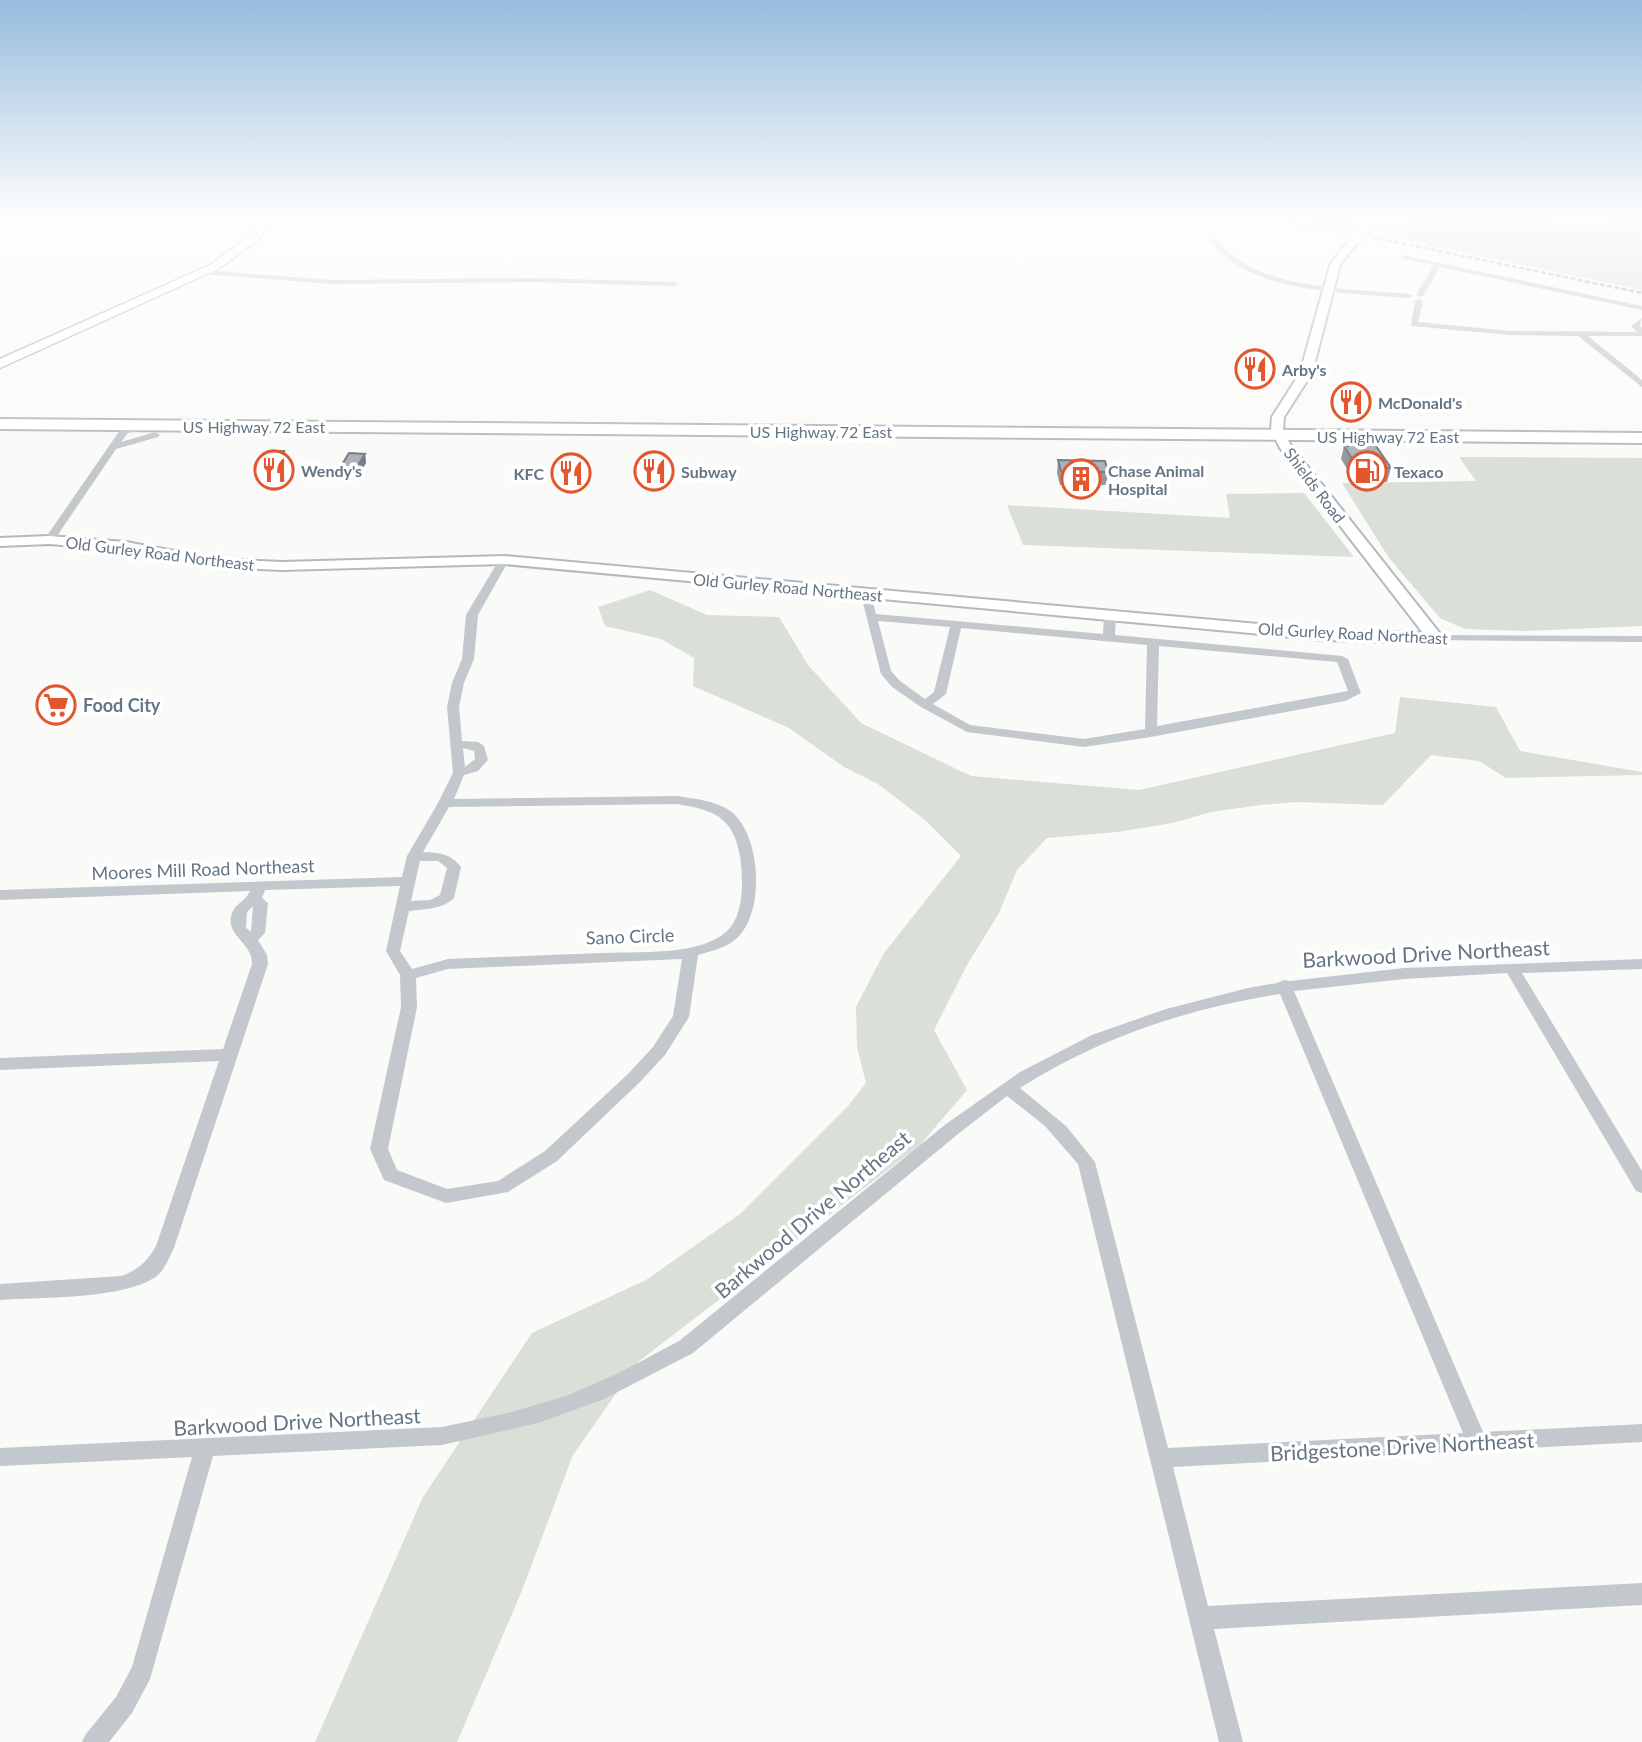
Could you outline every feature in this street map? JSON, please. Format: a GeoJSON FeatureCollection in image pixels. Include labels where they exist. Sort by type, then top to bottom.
{"type":"FeatureCollection","features":[{"type":"Feature","properties":{"kind":"highway"},"geometry":{"type":"LineString","coordinates":[[1278,417],[1295,426],[1329,436]]}},
{"type":"Feature","properties":{"kind":"highway","name":"US Highway 72 East"},"geometry":{"type":"LineString","coordinates":[[0,426],[117,441],[157,430]]}},
{"type":"Feature","properties":{"kind":"highway","name":"US Highway 72 East"},"geometry":{"type":"LineString","coordinates":[[0,426],[157,430],[1282,440],[1642,447]]}},
{"type":"Feature","properties":{"kind":"highway","name":"US Highway 72 East"},"geometry":{"type":"LineString","coordinates":[[1282,440],[1329,436],[1642,438]]}},
{"type":"Feature","properties":{"kind":"main road"},"geometry":{"type":"LineString","coordinates":[[0,364],[153,295]]}},
{"type":"Feature","properties":{"kind":"street"},"geometry":{"type":"LineString","coordinates":[[1278,417],[1306,373],[1327,295]]}},
{"type":"Feature","properties":{"kind":"street"},"geometry":{"type":"LineString","coordinates":[[1402,295],[1419,298]]}},
{"type":"Feature","properties":{"kind":"street"},"geometry":{"type":"LineString","coordinates":[[1421,295],[1414,324],[1510,333],[1642,333]]}},
{"type":"Feature","properties":{"kind":"street"},"geometry":{"type":"LineString","coordinates":[[1583,295],[1642,308]]}},
{"type":"Feature","properties":{"kind":"street"},"geometry":{"type":"LineString","coordinates":[[1642,320],[1635,326],[1642,333]]}},
{"type":"Feature","properties":{"kind":"street"},"geometry":{"type":"LineString","coordinates":[[1581,334],[1638,377],[1642,384]]}},
{"type":"Feature","properties":{"kind":"street","name":"Shields Road"},"geometry":{"type":"LineString","coordinates":[[1278,417],[1282,440],[1435,638]]}},
{"type":"Feature","properties":{"kind":"street","name":"Old Gurley Road Northeast"},"geometry":{"type":"LineString","coordinates":[[49,540],[117,441]]}},
{"type":"Feature","properties":{"kind":"street"},"geometry":{"type":"LineString","coordinates":[[0,542],[49,540]]}},
{"type":"Feature","properties":{"kind":"street","name":"Old Gurley Road Northeast"},"geometry":{"type":"LineString","coordinates":[[49,540],[126,546],[217,563],[269,565],[504,560],[1325,635],[1642,639]]}},
{"type":"Feature","properties":{"kind":"street"},"geometry":{"type":"LineString","coordinates":[[504,560],[472,615],[468,659],[458,683],[453,707],[458,773],[445,803],[414,856],[393,951],[408,975],[409,1007],[379,1149],[390,1175],[446,1195],[502,1187],[551,1156],[659,1051],[681,1017],[691,951]]}},
{"type":"Feature","properties":{"kind":"street"},"geometry":{"type":"LineString","coordinates":[[866,595],[885,673],[925,704],[967,728],[1084,743],[1151,733],[1355,693],[1342,659],[872,617]]}},
{"type":"Feature","properties":{"kind":"street"},"geometry":{"type":"LineString","coordinates":[[1109,638],[1110,616]]}},
{"type":"Feature","properties":{"kind":"street"},"geometry":{"type":"LineString","coordinates":[[925,704],[940,694],[956,624]]}},
{"type":"Feature","properties":{"kind":"street"},"geometry":{"type":"LineString","coordinates":[[1151,733],[1153,642]]}},
{"type":"Feature","properties":{"kind":"street"},"geometry":{"type":"LineString","coordinates":[[456,744],[474,745],[480,749],[482,760],[473,768],[458,773]]}},
{"type":"Feature","properties":{"kind":"street","name":"Sano Circle"},"geometry":{"type":"LineString","coordinates":[[408,975],[448,964],[678,955],[712,946],[736,931],[746,909],[746,849],[740,833],[729,817],[704,805],[677,800],[445,803]]}},
{"type":"Feature","properties":{"kind":"street"},"geometry":{"type":"LineString","coordinates":[[402,907],[432,904],[447,898],[452,877],[454,867],[442,857],[414,856]]}},
{"type":"Feature","properties":{"kind":"street","name":"Moores Mill Road Northeast"},"geometry":{"type":"LineString","coordinates":[[0,895],[257,893],[408,881]]}},
{"type":"Feature","properties":{"kind":"street"},"geometry":{"type":"LineString","coordinates":[[0,1292],[122,1284],[140,1277],[154,1267],[174,1225],[260,964],[260,955],[250,939],[239,930],[238,919],[240,909],[257,893]]}},
{"type":"Feature","properties":{"kind":"street","name":"Barkwood Drive Northeast"},"geometry":{"type":"LineString","coordinates":[[0,1457],[442,1436],[493,1427],[573,1404],[629,1379],[686,1347],[953,1126],[1027,1076],[1097,1040],[1169,1012],[1284,985],[1397,974],[1642,964]]}},
{"type":"Feature","properties":{"kind":"street"},"geometry":{"type":"LineString","coordinates":[[1512,969],[1642,1186]]}},
{"type":"Feature","properties":{"kind":"street"},"geometry":{"type":"LineString","coordinates":[[1284,985],[1477,1442]]}},
{"type":"Feature","properties":{"kind":"street"},"geometry":{"type":"LineString","coordinates":[[0,1064],[230,1055]]}},
{"type":"Feature","properties":{"kind":"street"},"geometry":{"type":"LineString","coordinates":[[1008,1088],[1045,1114],[1068,1136],[1086,1162],[1231,1742]]}},
{"type":"Feature","properties":{"kind":"street","name":"Bridgestone Drive Northeast"},"geometry":{"type":"LineString","coordinates":[[1161,1458],[1642,1433]]}},
{"type":"Feature","properties":{"kind":"street"},"geometry":{"type":"LineString","coordinates":[[94,1742],[124,1705],[142,1671],[205,1448]]}},
{"type":"Feature","properties":{"kind":"street"},"geometry":{"type":"LineString","coordinates":[[1202,1619],[1642,1594]]}},
{"type":"Feature","properties":{"kind":"shaded area"},"geometry":{"type":"Polygon","coordinates":[[[1459,457],[1642,458],[1642,626],[1524,631],[1465,629],[1440,618],[1389,558],[1342,483],[1476,481],[1459,457]]]}},
{"type":"Feature","properties":{"kind":"shaded area"},"geometry":{"type":"Polygon","coordinates":[[[1304,493],[1354,557],[1023,545],[1007,505],[1230,518],[1226,494],[1304,493]]]}},
{"type":"Feature","properties":{"kind":"shaded area"},"geometry":{"type":"Polygon","coordinates":[[[650,590],[707,615],[779,617],[808,665],[861,723],[971,776],[1139,790],[1395,733],[1400,697],[1496,707],[1520,751],[1642,772],[1642,775],[1506,778],[1479,761],[1431,755],[1383,805],[1296,802],[1261,805],[1211,812],[1173,823],[1117,832],[1047,838],[1017,870],[999,913],[967,965],[934,1030],[967,1090],[920,1145],[638,1362],[573,1455],[521,1593],[457,1742],[315,1742],[423,1497],[532,1333],[646,1280],[740,1214],[848,1106],[866,1083],[857,1047],[856,1007],[884,953],[961,856],[925,820],[878,784],[844,767],[789,728],[693,686],[694,658],[661,639],[605,626],[598,607],[650,590]]]}},
{"type":"Feature","properties":{"kind":"building"},"geometry":{"type":"Polygon","coordinates":[[[1340,390],[1360,390],[1368,403],[1349,403],[1340,390]]]}},
{"type":"Feature","properties":{"kind":"building"},"geometry":{"type":"Polygon","coordinates":[[[1344,446],[1376,446],[1391,468],[1358,468],[1344,446]]]}},
{"type":"Feature","properties":{"kind":"building"},"geometry":{"type":"Polygon","coordinates":[[[269,451],[284,451],[282,455],[285,455],[278,466],[258,466],[269,451]]]}},
{"type":"Feature","properties":{"kind":"building"},"geometry":{"type":"Polygon","coordinates":[[[349,453],[365,454],[356,468],[340,468],[349,453]]]}},
{"type":"Feature","properties":{"kind":"building"},"geometry":{"type":"Polygon","coordinates":[[[648,454],[663,454],[659,471],[643,471],[648,454]]]}},
{"type":"Feature","properties":{"kind":"building"},"geometry":{"type":"Polygon","coordinates":[[[1058,460],[1105,461],[1108,472],[1061,471],[1058,460]]]}},
{"type":"Feature","properties":{"kind":"place","name":"Arby's"},"geometry":{"type":"Point","coordinates":[1255,369]}},
{"type":"Feature","properties":{"kind":"place","name":"McDonald's"},"geometry":{"type":"Point","coordinates":[1351,402]}},
{"type":"Feature","properties":{"kind":"place","name":"Wendy's"},"geometry":{"type":"Point","coordinates":[274,470]}},
{"type":"Feature","properties":{"kind":"place","name":"Subway"},"geometry":{"type":"Point","coordinates":[654,471]}},
{"type":"Feature","properties":{"kind":"place","name":"Texaco"},"geometry":{"type":"Point","coordinates":[1367,471]}},
{"type":"Feature","properties":{"kind":"place","name":"KFC"},"geometry":{"type":"Point","coordinates":[571,473]}},
{"type":"Feature","properties":{"kind":"place","name":"Chase Animal Hospital"},"geometry":{"type":"Point","coordinates":[1081,479]}},
{"type":"Feature","properties":{"kind":"place","name":"Food City"},"geometry":{"type":"Point","coordinates":[56,705]}}]}
